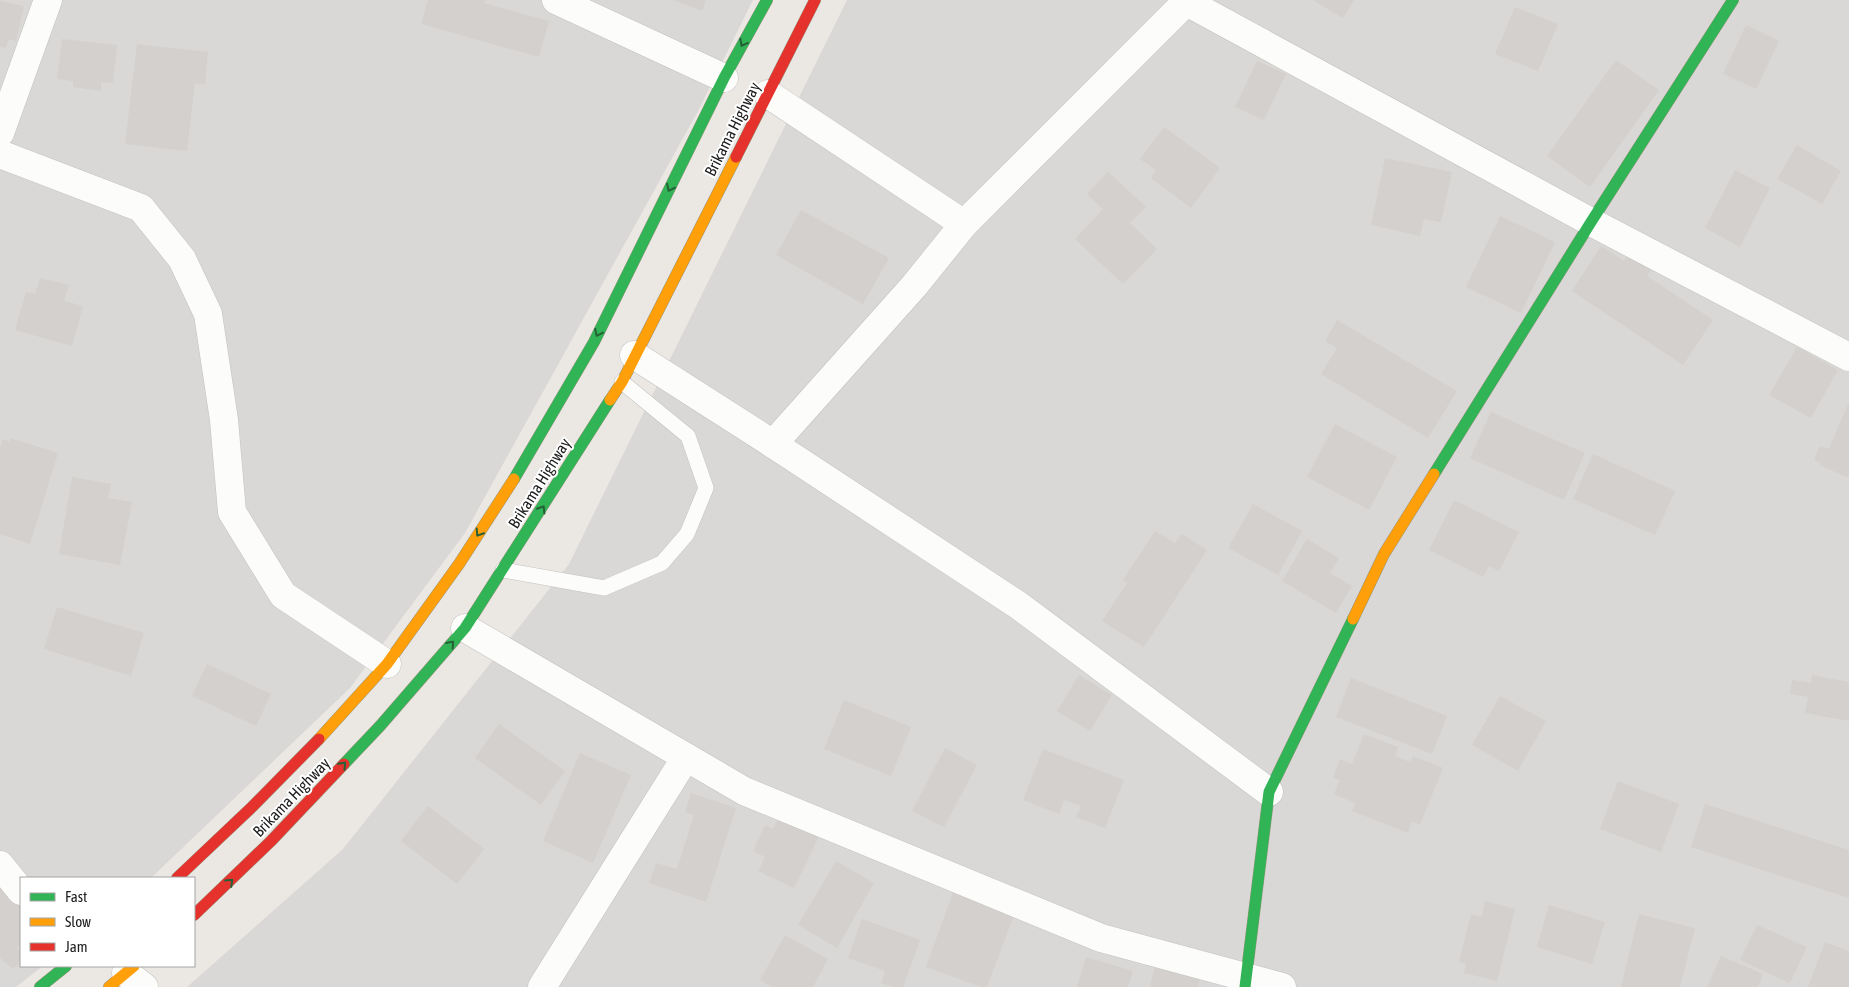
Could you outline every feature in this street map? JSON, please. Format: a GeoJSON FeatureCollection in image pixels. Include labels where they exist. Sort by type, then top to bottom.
{"type":"FeatureCollection","features":[{"type":"Feature","properties":{"kind":"main road","name":"Brikama Highway"},"geometry":{"type":"LineString","coordinates":[[178,877],[252,807],[339,718],[387,664],[460,564],[525,462],[594,342],[724,78],[767,0]]}},
{"type":"Feature","properties":{"kind":"main road","name":"Brikama Highway"},"geometry":{"type":"LineString","coordinates":[[195,914],[272,841],[380,726],[465,628],[622,382],[815,0]]}},
{"type":"Feature","properties":{"kind":"main road"},"geometry":{"type":"LineString","coordinates":[[1246,982],[1269,792],[1384,554],[1591,222],[1733,0]]}},
{"type":"Feature","properties":{"kind":"main road"},"geometry":{"type":"LineString","coordinates":[[40,987],[65,967]]}},
{"type":"Feature","properties":{"kind":"street"},"geometry":{"type":"LineString","coordinates":[[0,133],[48,0]]}},
{"type":"Feature","properties":{"kind":"street"},"geometry":{"type":"LineString","coordinates":[[556,0],[724,78]]}},
{"type":"Feature","properties":{"kind":"street"},"geometry":{"type":"LineString","coordinates":[[773,444],[914,286],[964,224],[1186,1],[1591,222],[1849,357]]}},
{"type":"Feature","properties":{"kind":"street"},"geometry":{"type":"LineString","coordinates":[[768,94],[964,224]]}},
{"type":"Feature","properties":{"kind":"street"},"geometry":{"type":"LineString","coordinates":[[0,154],[141,208],[182,259],[208,314],[224,420],[232,512],[283,594],[387,664]]}},
{"type":"Feature","properties":{"kind":"street"},"geometry":{"type":"LineString","coordinates":[[634,355],[1018,605],[1269,792]]}},
{"type":"Feature","properties":{"kind":"street"},"geometry":{"type":"LineString","coordinates":[[465,628],[744,791],[1101,938],[1246,982],[1282,987]]}},
{"type":"Feature","properties":{"kind":"street"},"geometry":{"type":"LineString","coordinates":[[542,987],[686,757]]}},
{"type":"Feature","properties":{"kind":"street"},"geometry":{"type":"LineString","coordinates":[[0,865],[20,890]]}},
{"type":"Feature","properties":{"kind":"lane"},"geometry":{"type":"LineString","coordinates":[[503,570],[604,588],[662,563],[687,534],[706,488],[688,436],[622,382]]}},
{"type":"Feature","properties":{"kind":"shaded area"},"geometry":{"type":"Polygon","coordinates":[[[0,0],[753,0],[697,113],[465,533],[350,688],[152,877],[20,877],[20,967],[42,967],[16,987],[0,987],[0,0]]]}},
{"type":"Feature","properties":{"kind":"shaded area"},"geometry":{"type":"Polygon","coordinates":[[[847,0],[1849,0],[1849,987],[187,987],[343,849],[569,564],[847,0]]]}},
{"type":"Feature","properties":{"kind":"building"},"geometry":{"type":"Polygon","coordinates":[[[428,0],[485,0],[484,3],[549,21],[539,57],[421,24],[428,0]]]}},
{"type":"Feature","properties":{"kind":"building"},"geometry":{"type":"Polygon","coordinates":[[[673,0],[706,0],[702,11],[673,0]]]}},
{"type":"Feature","properties":{"kind":"building"},"geometry":{"type":"Polygon","coordinates":[[[1313,0],[1354,0],[1343,18],[1313,0]]]}},
{"type":"Feature","properties":{"kind":"building"},"geometry":{"type":"Polygon","coordinates":[[[0,1],[24,6],[16,41],[9,39],[6,48],[0,47],[0,1]]]}},
{"type":"Feature","properties":{"kind":"building"},"geometry":{"type":"Polygon","coordinates":[[[1515,7],[1558,24],[1538,71],[1495,54],[1515,7]]]}},
{"type":"Feature","properties":{"kind":"building"},"geometry":{"type":"Polygon","coordinates":[[[1746,25],[1779,41],[1756,89],[1723,74],[1746,25]]]}},
{"type":"Feature","properties":{"kind":"building"},"geometry":{"type":"Polygon","coordinates":[[[62,39],[117,45],[113,83],[101,82],[101,91],[73,87],[73,81],[57,79],[62,39]]]}},
{"type":"Feature","properties":{"kind":"building"},"geometry":{"type":"Polygon","coordinates":[[[137,44],[208,52],[205,85],[195,83],[187,151],[125,144],[137,44]]]}},
{"type":"Feature","properties":{"kind":"building"},"geometry":{"type":"Polygon","coordinates":[[[1616,60],[1659,90],[1590,187],[1547,156],[1616,60]]]}},
{"type":"Feature","properties":{"kind":"building"},"geometry":{"type":"Polygon","coordinates":[[[1257,61],[1286,74],[1264,120],[1235,107],[1257,61]]]}},
{"type":"Feature","properties":{"kind":"building"},"geometry":{"type":"Polygon","coordinates":[[[1164,127],[1220,168],[1191,208],[1151,178],[1156,170],[1140,159],[1164,127]]]}},
{"type":"Feature","properties":{"kind":"building"},"geometry":{"type":"Polygon","coordinates":[[[1797,145],[1841,171],[1822,204],[1777,179],[1797,145]]]}},
{"type":"Feature","properties":{"kind":"building"},"geometry":{"type":"Polygon","coordinates":[[[1385,158],[1452,172],[1441,222],[1424,219],[1420,236],[1371,225],[1385,158]]]}},
{"type":"Feature","properties":{"kind":"building"},"geometry":{"type":"Polygon","coordinates":[[[1735,170],[1770,188],[1740,247],[1705,228],[1735,170]]]}},
{"type":"Feature","properties":{"kind":"building"},"geometry":{"type":"Polygon","coordinates":[[[1108,172],[1146,207],[1130,223],[1157,249],[1123,284],[1075,239],[1103,209],[1087,194],[1108,172]]]}},
{"type":"Feature","properties":{"kind":"building"},"geometry":{"type":"Polygon","coordinates":[[[801,210],[889,258],[863,304],[776,255],[801,210]]]}},
{"type":"Feature","properties":{"kind":"building"},"geometry":{"type":"Polygon","coordinates":[[[1500,216],[1555,242],[1521,313],[1466,287],[1500,216]]]}},
{"type":"Feature","properties":{"kind":"building"},"geometry":{"type":"Polygon","coordinates":[[[1601,246],[1624,261],[1632,247],[1656,263],[1647,276],[1713,320],[1683,365],[1572,291],[1601,246]]]}},
{"type":"Feature","properties":{"kind":"building"},"geometry":{"type":"Polygon","coordinates":[[[40,278],[69,285],[64,301],[83,306],[72,346],[15,330],[26,292],[35,294],[40,278]]]}},
{"type":"Feature","properties":{"kind":"building"},"geometry":{"type":"Polygon","coordinates":[[[1337,320],[1457,391],[1428,438],[1321,374],[1337,348],[1325,341],[1337,320]]]}},
{"type":"Feature","properties":{"kind":"building"},"geometry":{"type":"Polygon","coordinates":[[[1797,347],[1838,370],[1811,418],[1769,395],[1797,347]]]}},
{"type":"Feature","properties":{"kind":"building"},"geometry":{"type":"Polygon","coordinates":[[[1849,402],[1849,478],[1820,465],[1820,463],[1814,460],[1820,446],[1829,449],[1849,402]]]}},
{"type":"Feature","properties":{"kind":"building"},"geometry":{"type":"Polygon","coordinates":[[[1491,412],[1585,453],[1564,500],[1470,458],[1491,412]]]}},
{"type":"Feature","properties":{"kind":"building"},"geometry":{"type":"Polygon","coordinates":[[[1335,424],[1397,457],[1369,510],[1307,477],[1335,424]]]}},
{"type":"Feature","properties":{"kind":"building"},"geometry":{"type":"Polygon","coordinates":[[[10,438],[58,453],[30,544],[0,534],[0,448],[3,439],[10,442],[10,438]]]}},
{"type":"Feature","properties":{"kind":"building"},"geometry":{"type":"Polygon","coordinates":[[[1593,454],[1675,491],[1655,535],[1573,499],[1593,454]]]}},
{"type":"Feature","properties":{"kind":"building"},"geometry":{"type":"Polygon","coordinates":[[[72,477],[111,484],[108,498],[132,502],[120,565],[59,554],[72,477]]]}},
{"type":"Feature","properties":{"kind":"building"},"geometry":{"type":"Polygon","coordinates":[[[1454,500],[1519,532],[1499,571],[1489,566],[1483,577],[1429,550],[1454,500]]]}},
{"type":"Feature","properties":{"kind":"building"},"geometry":{"type":"Polygon","coordinates":[[[1253,504],[1302,531],[1278,575],[1228,548],[1253,504]]]}},
{"type":"Feature","properties":{"kind":"building"},"geometry":{"type":"Polygon","coordinates":[[[1155,531],[1175,543],[1182,534],[1207,550],[1144,647],[1102,621],[1127,583],[1123,580],[1155,531]]]}},
{"type":"Feature","properties":{"kind":"building"},"geometry":{"type":"Polygon","coordinates":[[[1307,539],[1339,558],[1330,573],[1352,586],[1336,613],[1282,581],[1307,539]]]}},
{"type":"Feature","properties":{"kind":"building"},"geometry":{"type":"Polygon","coordinates":[[[57,607],[144,633],[131,676],[44,649],[57,607]]]}},
{"type":"Feature","properties":{"kind":"building"},"geometry":{"type":"Polygon","coordinates":[[[207,664],[271,694],[256,726],[192,696],[207,664]]]}},
{"type":"Feature","properties":{"kind":"building"},"geometry":{"type":"Polygon","coordinates":[[[1079,675],[1112,695],[1090,731],[1057,711],[1079,675]]]}},
{"type":"Feature","properties":{"kind":"building"},"geometry":{"type":"Polygon","coordinates":[[[1812,675],[1849,682],[1849,721],[1805,713],[1808,697],[1790,694],[1792,680],[1811,683],[1812,675]]]}},
{"type":"Feature","properties":{"kind":"building"},"geometry":{"type":"Polygon","coordinates":[[[1351,678],[1447,716],[1432,754],[1336,717],[1351,678]]]}},
{"type":"Feature","properties":{"kind":"building"},"geometry":{"type":"Polygon","coordinates":[[[1500,696],[1546,721],[1518,771],[1472,745],[1500,696]]]}},
{"type":"Feature","properties":{"kind":"building"},"geometry":{"type":"Polygon","coordinates":[[[844,700],[911,727],[891,776],[824,749],[844,700]]]}},
{"type":"Feature","properties":{"kind":"building"},"geometry":{"type":"Polygon","coordinates":[[[499,724],[565,771],[541,805],[475,758],[499,724]]]}},
{"type":"Feature","properties":{"kind":"building"},"geometry":{"type":"Polygon","coordinates":[[[1364,734],[1398,747],[1395,756],[1410,762],[1413,756],[1443,768],[1420,825],[1412,821],[1408,833],[1352,811],[1355,803],[1334,794],[1340,780],[1333,778],[1340,759],[1352,764],[1364,734]]]}},
{"type":"Feature","properties":{"kind":"building"},"geometry":{"type":"Polygon","coordinates":[[[945,748],[977,765],[944,827],[912,811],[945,748]]]}},
{"type":"Feature","properties":{"kind":"building"},"geometry":{"type":"Polygon","coordinates":[[[1043,749],[1124,780],[1105,828],[1076,817],[1081,806],[1064,800],[1059,814],[1023,800],[1043,749]]]}},
{"type":"Feature","properties":{"kind":"building"},"geometry":{"type":"Polygon","coordinates":[[[580,753],[631,775],[593,863],[543,841],[580,753]]]}},
{"type":"Feature","properties":{"kind":"building"},"geometry":{"type":"Polygon","coordinates":[[[1618,781],[1679,804],[1661,852],[1600,829],[1618,781]]]}},
{"type":"Feature","properties":{"kind":"building"},"geometry":{"type":"Polygon","coordinates":[[[691,793],[736,808],[706,902],[649,883],[656,863],[677,869],[694,815],[685,812],[691,793]]]}},
{"type":"Feature","properties":{"kind":"building"},"geometry":{"type":"Polygon","coordinates":[[[1705,804],[1849,850],[1849,898],[1691,847],[1705,804]]]}},
{"type":"Feature","properties":{"kind":"building"},"geometry":{"type":"Polygon","coordinates":[[[428,806],[484,849],[457,884],[401,841],[428,806]]]}},
{"type":"Feature","properties":{"kind":"building"},"geometry":{"type":"Polygon","coordinates":[[[783,809],[823,828],[794,888],[758,871],[765,857],[753,851],[765,825],[773,829],[783,809]]]}},
{"type":"Feature","properties":{"kind":"building"},"geometry":{"type":"Polygon","coordinates":[[[836,861],[874,883],[837,948],[798,925],[836,861]]]}},
{"type":"Feature","properties":{"kind":"building"},"geometry":{"type":"Polygon","coordinates":[[[956,884],[1017,907],[987,987],[981,987],[926,967],[956,884]]]}},
{"type":"Feature","properties":{"kind":"building"},"geometry":{"type":"Polygon","coordinates":[[[0,887],[20,905],[20,945],[17,948],[20,950],[20,961],[13,969],[0,958],[0,887]]]}},
{"type":"Feature","properties":{"kind":"building"},"geometry":{"type":"Polygon","coordinates":[[[1485,901],[1515,909],[1497,981],[1464,973],[1466,964],[1459,962],[1471,914],[1482,917],[1485,901]]]}},
{"type":"Feature","properties":{"kind":"building"},"geometry":{"type":"Polygon","coordinates":[[[1549,905],[1605,922],[1592,964],[1537,947],[1549,905]]]}},
{"type":"Feature","properties":{"kind":"building"},"geometry":{"type":"Polygon","coordinates":[[[1639,914],[1695,928],[1680,987],[1621,987],[1639,914]]]}},
{"type":"Feature","properties":{"kind":"building"},"geometry":{"type":"Polygon","coordinates":[[[862,919],[920,940],[903,987],[893,987],[881,983],[885,971],[848,958],[862,919]]]}},
{"type":"Feature","properties":{"kind":"building"},"geometry":{"type":"Polygon","coordinates":[[[1757,925],[1807,947],[1790,983],[1740,960],[1757,925]]]}},
{"type":"Feature","properties":{"kind":"building"},"geometry":{"type":"Polygon","coordinates":[[[785,935],[828,959],[813,987],[771,987],[760,980],[785,935]]]}},
{"type":"Feature","properties":{"kind":"building"},"geometry":{"type":"Polygon","coordinates":[[[1825,942],[1849,951],[1849,987],[1808,987],[1825,942]]]}},
{"type":"Feature","properties":{"kind":"building"},"geometry":{"type":"Polygon","coordinates":[[[1721,956],[1763,974],[1758,987],[1707,987],[1721,956]]]}},
{"type":"Feature","properties":{"kind":"building"},"geometry":{"type":"Polygon","coordinates":[[[1086,957],[1133,971],[1128,987],[1077,987],[1086,957]]]}},
{"type":"Feature","properties":{"kind":"building"},"geometry":{"type":"Polygon","coordinates":[[[1157,957],[1202,968],[1198,987],[1150,987],[1157,957]]]}},
{"type":"Feature","properties":{"kind":"traffic: fast"},"geometry":{"type":"LineString","coordinates":[[514,479],[594,342],[724,78],[767,0]]}},
{"type":"Feature","properties":{"kind":"traffic: fast"},"geometry":{"type":"LineString","coordinates":[[1434,474],[1591,222],[1733,0]]}},
{"type":"Feature","properties":{"kind":"traffic: fast"},"geometry":{"type":"LineString","coordinates":[[344,764],[380,726],[465,628],[610,400]]}},
{"type":"Feature","properties":{"kind":"traffic: fast"},"geometry":{"type":"LineString","coordinates":[[1245,987],[1269,792],[1353,619]]}},
{"type":"Feature","properties":{"kind":"traffic: fast"},"geometry":{"type":"LineString","coordinates":[[40,987],[65,967]]}},
{"type":"Feature","properties":{"kind":"traffic: slow"},"geometry":{"type":"LineString","coordinates":[[610,400],[622,382],[736,157]]}},
{"type":"Feature","properties":{"kind":"traffic: slow"},"geometry":{"type":"LineString","coordinates":[[1353,619],[1384,554],[1434,474]]}},
{"type":"Feature","properties":{"kind":"traffic: slow"},"geometry":{"type":"LineString","coordinates":[[319,739],[387,664],[459,564],[514,479]]}},
{"type":"Feature","properties":{"kind":"traffic: slow"},"geometry":{"type":"LineString","coordinates":[[109,987],[133,967]]}},
{"type":"Feature","properties":{"kind":"traffic: jam"},"geometry":{"type":"LineString","coordinates":[[736,157],[815,0]]}},
{"type":"Feature","properties":{"kind":"traffic: jam"},"geometry":{"type":"LineString","coordinates":[[178,877],[252,807],[319,739]]}},
{"type":"Feature","properties":{"kind":"traffic: jam"},"geometry":{"type":"LineString","coordinates":[[195,914],[271,841],[344,764]]}}]}
